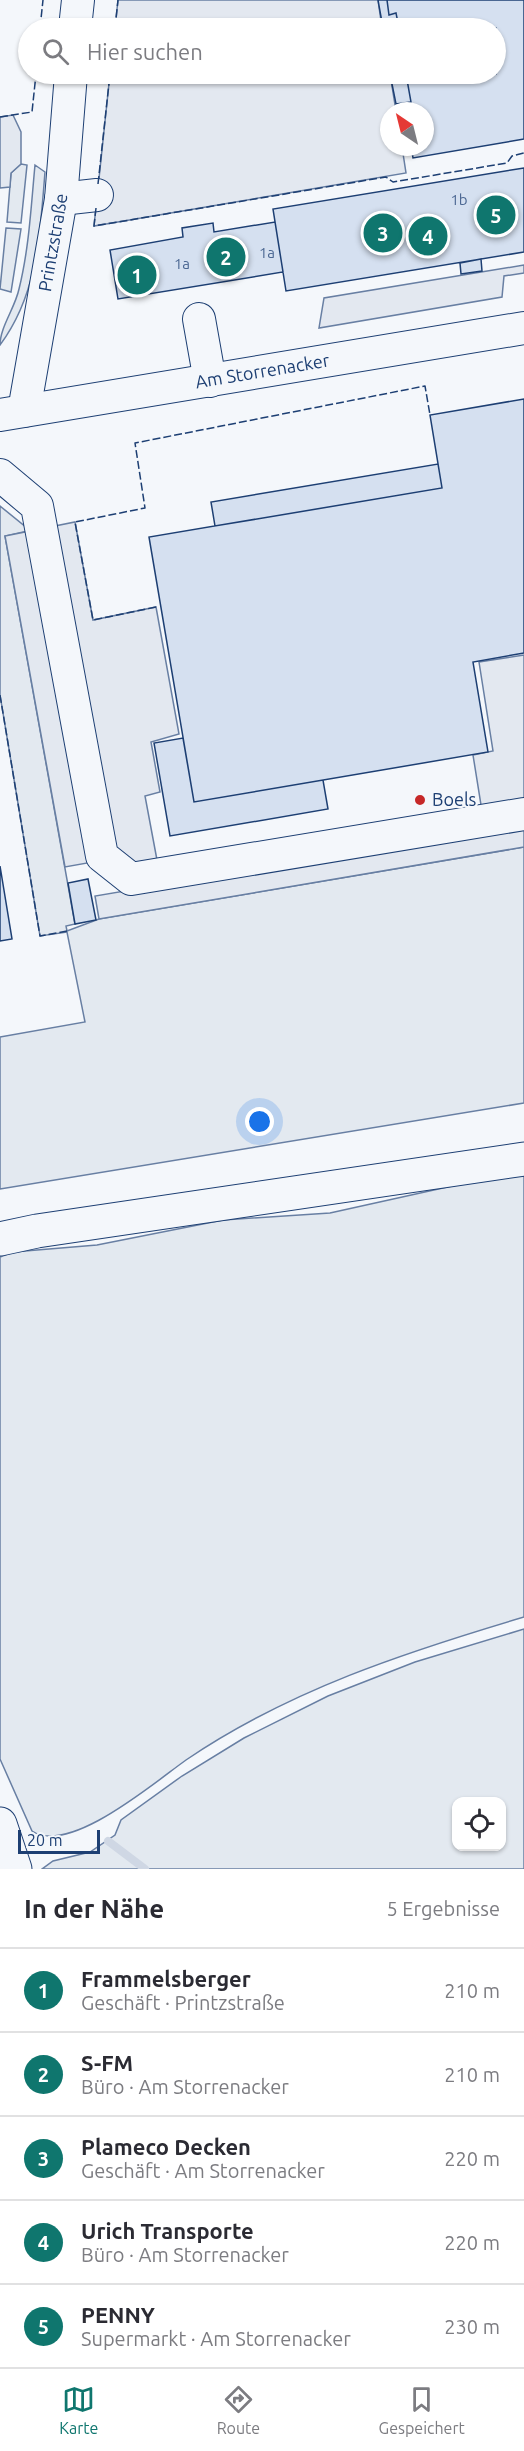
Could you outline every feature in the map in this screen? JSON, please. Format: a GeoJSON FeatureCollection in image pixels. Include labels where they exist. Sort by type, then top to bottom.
{"type":"FeatureCollection","features":[{"type":"Feature","properties":{"kind":"main road"},"geometry":{"type":"LineString","coordinates":[[0,1239],[37,1231],[524,1159]]}},
{"type":"Feature","properties":{"kind":"main road"},"geometry":{"type":"LineString","coordinates":[[0,1824],[15,1869]]}},
{"type":"Feature","properties":{"kind":"street"},"geometry":{"type":"LineString","coordinates":[[76,18],[78,0]]}},
{"type":"Feature","properties":{"kind":"street","name":"Printzstraße"},"geometry":{"type":"LineString","coordinates":[[12,413],[61,199],[70,84]]}},
{"type":"Feature","properties":{"kind":"street"},"geometry":{"type":"LineString","coordinates":[[61,199],[97,195]]}},
{"type":"Feature","properties":{"kind":"street"},"geometry":{"type":"LineString","coordinates":[[199,319],[210,381]]}},
{"type":"Feature","properties":{"kind":"street","name":"Am Storrenacker"},"geometry":{"type":"LineString","coordinates":[[12,413],[524,328]]}},
{"type":"Feature","properties":{"kind":"street"},"geometry":{"type":"LineString","coordinates":[[0,475],[38,506],[102,856],[131,879],[524,813]]}},
{"type":"Feature","properties":{"kind":"shaded area"},"geometry":{"type":"Polygon","coordinates":[[[118,0],[378,0],[381,18],[116,18],[118,0]]]}},
{"type":"Feature","properties":{"kind":"shaded area"},"geometry":{"type":"Polygon","coordinates":[[[109,84],[392,84],[395,102],[380,102],[380,156],[403,156],[406,173],[94,226],[109,84]]]}},
{"type":"Feature","properties":{"kind":"shaded area"},"geometry":{"type":"Polygon","coordinates":[[[13,115],[21,132],[21,164],[11,173],[10,187],[0,188],[0,117],[13,115]]]}},
{"type":"Feature","properties":{"kind":"shaded area"},"geometry":{"type":"Polygon","coordinates":[[[21,164],[27,165],[21,223],[7,222],[11,173],[21,164]]]}},
{"type":"Feature","properties":{"kind":"shaded area"},"geometry":{"type":"Polygon","coordinates":[[[35,165],[45,172],[35,262],[22,305],[0,345],[2,331],[17,296],[25,259],[35,165]]]}},
{"type":"Feature","properties":{"kind":"shaded area"},"geometry":{"type":"Polygon","coordinates":[[[6,228],[21,229],[11,292],[0,289],[6,228]]]}},
{"type":"Feature","properties":{"kind":"shaded area"},"geometry":{"type":"Polygon","coordinates":[[[524,265],[524,273],[504,276],[502,297],[319,328],[324,298],[524,265]]]}},
{"type":"Feature","properties":{"kind":"shaded area"},"geometry":{"type":"Polygon","coordinates":[[[0,506],[28,531],[5,536],[75,924],[66,926],[67,931],[99,919],[524,847],[524,1103],[0,1189],[0,1037],[85,1022],[67,932],[40,936],[0,695],[0,506]]]}},
{"type":"Feature","properties":{"kind":"shaded area"},"geometry":{"type":"Polygon","coordinates":[[[75,522],[93,620],[156,607],[179,734],[151,742],[160,792],[145,796],[157,860],[117,867],[115,858],[65,867],[5,536],[75,522]]]}},
{"type":"Feature","properties":{"kind":"shaded area"},"geometry":{"type":"Polygon","coordinates":[[[524,655],[524,847],[99,919],[95,896],[485,830],[473,755],[493,751],[479,662],[524,655]]]}},
{"type":"Feature","properties":{"kind":"shaded area"},"geometry":{"type":"Polygon","coordinates":[[[524,1174],[524,1617],[392,1659],[307,1693],[225,1735],[133,1799],[89,1825],[67,1834],[48,1836],[32,1831],[0,1759],[0,1257],[13,1252],[97,1245],[223,1220],[330,1213],[470,1182],[524,1174]]]}},
{"type":"Feature","properties":{"kind":"shaded area"},"geometry":{"type":"Polygon","coordinates":[[[524,1629],[524,1869],[42,1869],[53,1861],[90,1852],[115,1835],[121,1820],[182,1776],[244,1738],[328,1696],[415,1662],[524,1629]]]}},
{"type":"Feature","properties":{"kind":"building"},"geometry":{"type":"Polygon","coordinates":[[[378,0],[387,0],[389,15],[396,13],[397,18],[381,18],[378,0]]]}},
{"type":"Feature","properties":{"kind":"building"},"geometry":{"type":"Polygon","coordinates":[[[387,0],[524,0],[524,139],[434,154],[434,102],[411,102],[408,84],[506,84],[506,18],[397,18],[396,13],[389,15],[387,0]]]}},
{"type":"Feature","properties":{"kind":"building"},"geometry":{"type":"Polygon","coordinates":[[[392,84],[408,84],[411,102],[396,102],[392,84]]]}},
{"type":"Feature","properties":{"kind":"building"},"geometry":{"type":"Polygon","coordinates":[[[524,168],[524,252],[286,291],[273,209],[524,168]]]}},
{"type":"Feature","properties":{"kind":"building"},"geometry":{"type":"Polygon","coordinates":[[[275,222],[283,272],[118,299],[110,250],[183,237],[182,228],[213,223],[214,232],[275,222]]]}},
{"type":"Feature","properties":{"kind":"building"},"geometry":{"type":"Polygon","coordinates":[[[481,259],[482,271],[461,274],[460,263],[481,259]]]}},
{"type":"Feature","properties":{"kind":"building"},"geometry":{"type":"Polygon","coordinates":[[[524,399],[524,653],[473,662],[488,752],[194,802],[149,537],[442,488],[430,415],[524,399]]]}},
{"type":"Feature","properties":{"kind":"building"},"geometry":{"type":"Polygon","coordinates":[[[438,464],[442,488],[215,526],[211,502],[438,464]]]}},
{"type":"Feature","properties":{"kind":"building"},"geometry":{"type":"Polygon","coordinates":[[[183,738],[194,802],[323,780],[328,809],[170,836],[154,743],[183,738]]]}},
{"type":"Feature","properties":{"kind":"building"},"geometry":{"type":"Polygon","coordinates":[[[0,866],[12,939],[0,941],[0,866]]]}},
{"type":"Feature","properties":{"kind":"building"},"geometry":{"type":"Polygon","coordinates":[[[88,879],[96,920],[75,924],[68,883],[88,879]]]}},
{"type":"Feature","properties":{"kind":"waterway"},"geometry":{"type":"LineString","coordinates":[[108,1841],[145,1869]]}},
{"type":"Feature","properties":{"kind":"fence"},"geometry":{"type":"LineString","coordinates":[[41,18],[43,0]]}},
{"type":"Feature","properties":{"kind":"fence"},"geometry":{"type":"LineString","coordinates":[[116,18],[118,0]]}},
{"type":"Feature","properties":{"kind":"fence"},"geometry":{"type":"LineString","coordinates":[[0,117],[32,112],[35,84]]}},
{"type":"Feature","properties":{"kind":"fence"},"geometry":{"type":"LineString","coordinates":[[98,184],[109,84]]}},
{"type":"Feature","properties":{"kind":"fence"},"geometry":{"type":"LineString","coordinates":[[96,208],[94,226],[386,177],[393,182],[507,163],[512,156],[524,153]]}},
{"type":"Feature","properties":{"kind":"fence"},"geometry":{"type":"LineString","coordinates":[[156,607],[93,620],[75,522],[145,508],[135,443],[425,386],[430,415]]}},
{"type":"Feature","properties":{"kind":"fence"},"geometry":{"type":"LineString","coordinates":[[0,695],[40,936],[67,931]]}},
{"type":"Feature","properties":{"kind":"place","name":"PENNY"},"geometry":{"type":"Point","coordinates":[496,215]}},
{"type":"Feature","properties":{"kind":"place","name":"Plameco Decken"},"geometry":{"type":"Point","coordinates":[383,233]}},
{"type":"Feature","properties":{"kind":"place","name":"Urich Transporte"},"geometry":{"type":"Point","coordinates":[428,236]}},
{"type":"Feature","properties":{"kind":"place","name":"S-FM"},"geometry":{"type":"Point","coordinates":[226,257]}},
{"type":"Feature","properties":{"kind":"place","name":"Frammelsberger"},"geometry":{"type":"Point","coordinates":[137,275]}},
{"type":"Feature","properties":{"kind":"place","name":"Boels"},"geometry":{"type":"Point","coordinates":[420,800]}}]}
